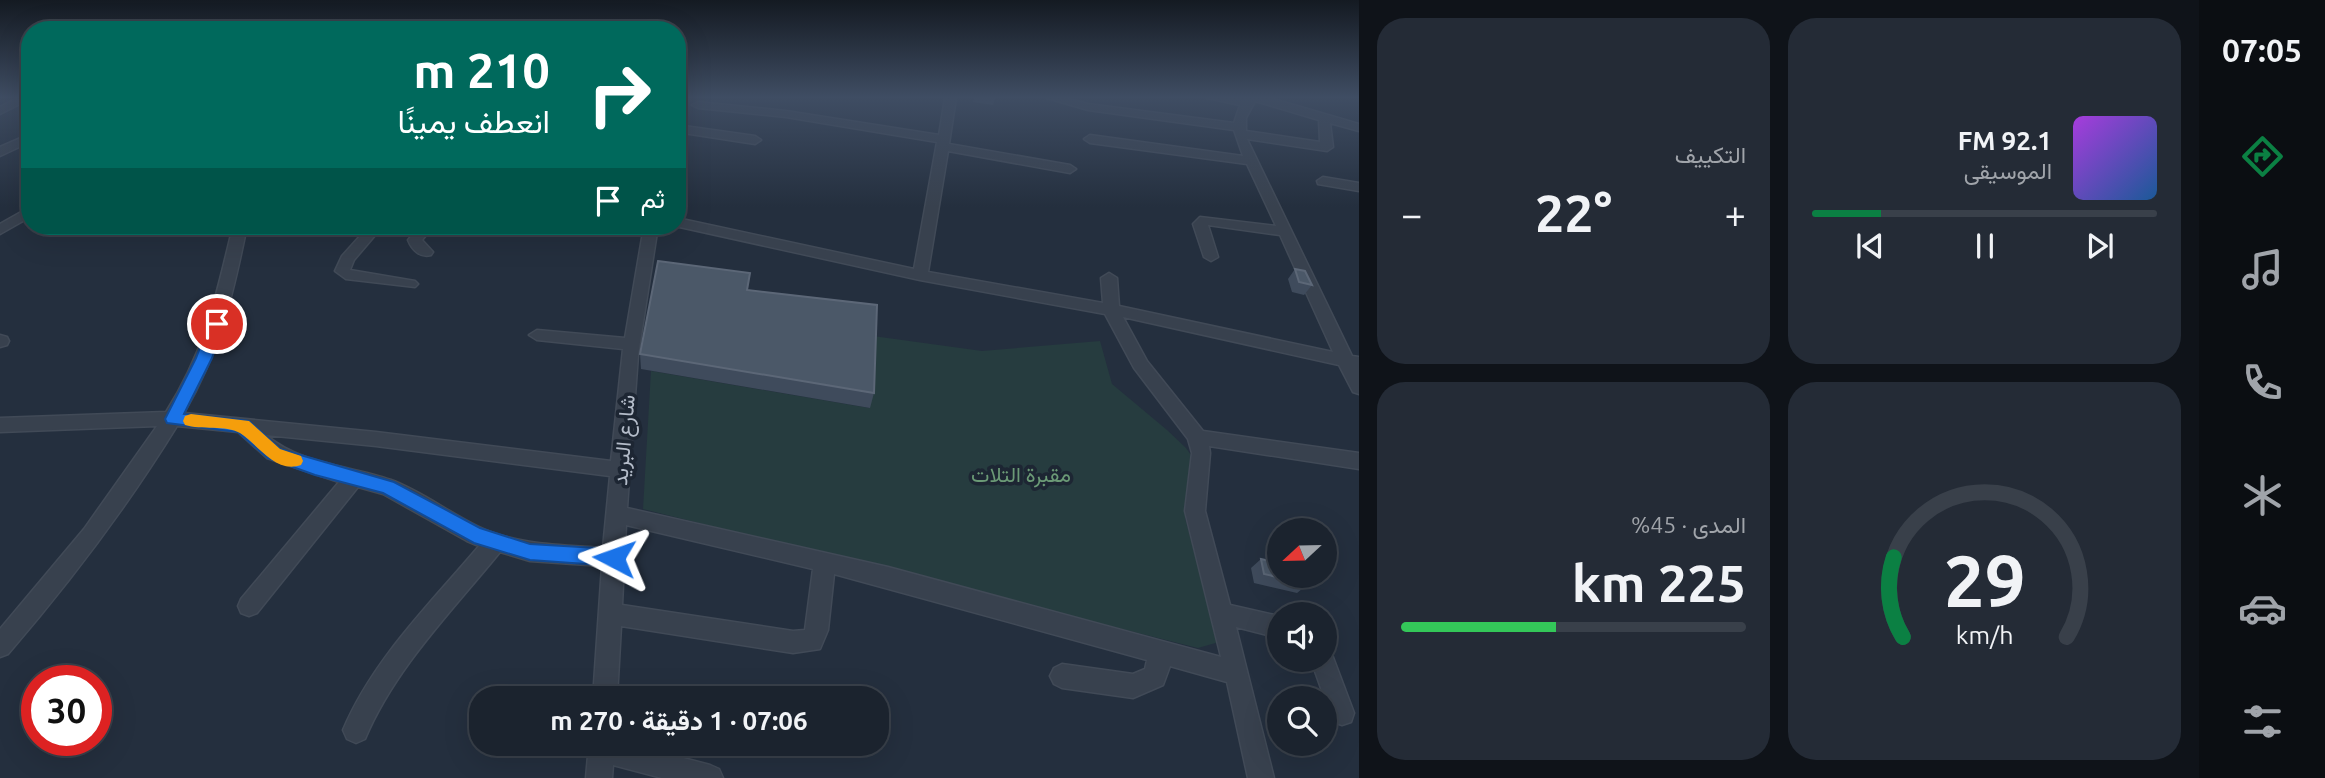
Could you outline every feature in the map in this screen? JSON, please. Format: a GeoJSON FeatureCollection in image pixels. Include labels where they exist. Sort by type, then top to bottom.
{"type":"FeatureCollection","features":[{"type":"Feature","properties":{"kind":"street"},"geometry":{"type":"LineString","coordinates":[[718,134],[755,140]]}},
{"type":"Feature","properties":{"kind":"street"},"geometry":{"type":"LineString","coordinates":[[897,134],[1070,169]]}},
{"type":"Feature","properties":{"kind":"street"},"geometry":{"type":"LineString","coordinates":[[920,275],[945,134]]}},
{"type":"Feature","properties":{"kind":"street"},"geometry":{"type":"LineString","coordinates":[[1240,134],[1285,232],[1352,361],[1359,388]]}},
{"type":"Feature","properties":{"kind":"street"},"geometry":{"type":"LineString","coordinates":[[1257,134],[1327,147],[1326,134]]}},
{"type":"Feature","properties":{"kind":"street"},"geometry":{"type":"LineString","coordinates":[[1090,139],[1252,161]]}},
{"type":"Feature","properties":{"kind":"street"},"geometry":{"type":"LineString","coordinates":[[0,152],[21,142]]}},
{"type":"Feature","properties":{"kind":"street"},"geometry":{"type":"LineString","coordinates":[[1323,181],[1359,187]]}},
{"type":"Feature","properties":{"kind":"street"},"geometry":{"type":"LineString","coordinates":[[0,230],[21,217]]}},
{"type":"Feature","properties":{"kind":"street"},"geometry":{"type":"LineString","coordinates":[[1210,257],[1200,225],[1205,220],[1285,232]]}},
{"type":"Feature","properties":{"kind":"street"},"geometry":{"type":"LineString","coordinates":[[686,224],[920,275],[1111,310],[1352,361]]}},
{"type":"Feature","properties":{"kind":"street"},"geometry":{"type":"LineString","coordinates":[[5,635],[44,597],[110,513],[173,419],[199,369],[217,324],[238,235]]}},
{"type":"Feature","properties":{"kind":"street"},"geometry":{"type":"LineString","coordinates":[[368,235],[347,259],[342,271],[346,274],[410,284]]}},
{"type":"Feature","properties":{"kind":"street"},"geometry":{"type":"LineString","coordinates":[[419,235],[415,240],[426,252]]}},
{"type":"Feature","properties":{"kind":"street","name":"شارع البريد"},"geometry":{"type":"LineString","coordinates":[[606,686],[616,514],[632,345],[649,235]]}},
{"type":"Feature","properties":{"kind":"street"},"geometry":{"type":"LineString","coordinates":[[1109,278],[1111,310],[1140,364],[1198,437],[1201,453],[1195,511],[1261,778]]}},
{"type":"Feature","properties":{"kind":"street"},"geometry":{"type":"LineString","coordinates":[[537,335],[632,345]]}},
{"type":"Feature","properties":{"kind":"street"},"geometry":{"type":"LineString","coordinates":[[0,425],[173,419],[621,470]]}},
{"type":"Feature","properties":{"kind":"street"},"geometry":{"type":"LineString","coordinates":[[243,426],[274,453],[388,487],[474,535],[530,552],[614,558]]}},
{"type":"Feature","properties":{"kind":"street"},"geometry":{"type":"LineString","coordinates":[[1198,437],[1359,461]]}},
{"type":"Feature","properties":{"kind":"street"},"geometry":{"type":"LineString","coordinates":[[249,606],[354,478]]}},
{"type":"Feature","properties":{"kind":"street"},"geometry":{"type":"LineString","coordinates":[[616,514],[888,577],[1237,673]]}},
{"type":"Feature","properties":{"kind":"street"},"geometry":{"type":"LineString","coordinates":[[356,730],[368,703],[391,666],[496,541]]}},
{"type":"Feature","properties":{"kind":"street"},"geometry":{"type":"LineString","coordinates":[[610,614],[793,642],[812,641],[817,630],[824,562]]}},
{"type":"Feature","properties":{"kind":"street"},"geometry":{"type":"LineString","coordinates":[[1221,613],[1267,623]]}},
{"type":"Feature","properties":{"kind":"street"},"geometry":{"type":"LineString","coordinates":[[1062,676],[1133,686],[1155,677],[1161,652]]}},
{"type":"Feature","properties":{"kind":"street"},"geometry":{"type":"LineString","coordinates":[[1327,672],[1342,713]]}},
{"type":"Feature","properties":{"kind":"street"},"geometry":{"type":"LineString","coordinates":[[599,778],[601,756]]}},
{"type":"Feature","properties":{"kind":"street"},"geometry":{"type":"LineString","coordinates":[[636,756],[710,778]]}},
{"type":"Feature","properties":{"kind":"green space","name":"مقبرة التلات"},"geometry":{"type":"Polygon","coordinates":[[[873,336],[982,351],[1100,341],[1112,384],[1167,430],[1195,461],[1185,501],[1185,518],[1219,642],[1198,648],[643,509],[651,371],[869,408],[873,336]]]}},
{"type":"Feature","properties":{"kind":"building"},"geometry":{"type":"Polygon","coordinates":[[[658,261],[750,273],[747,290],[877,305],[874,393],[640,354],[658,261]]]}},
{"type":"Feature","properties":{"kind":"building"},"geometry":{"type":"Polygon","coordinates":[[[1295,269],[1305,271],[1312,285],[1299,282],[1295,269]]]}},
{"type":"Feature","properties":{"kind":"building"},"geometry":{"type":"Polygon","coordinates":[[[1261,559],[1267,560],[1267,575],[1264,574],[1261,559]]]}},
{"type":"Feature","properties":{"kind":"slow traffic"},"geometry":{"type":"LineString","coordinates":[[191,421],[243,426],[274,453],[294,461]]}},
{"type":"Feature","properties":{"kind":"route"},"geometry":{"type":"LineString","coordinates":[[217,324],[204,358],[173,419],[243,426],[274,453],[315,468],[388,487],[474,535],[530,552],[614,558]]}}]}
